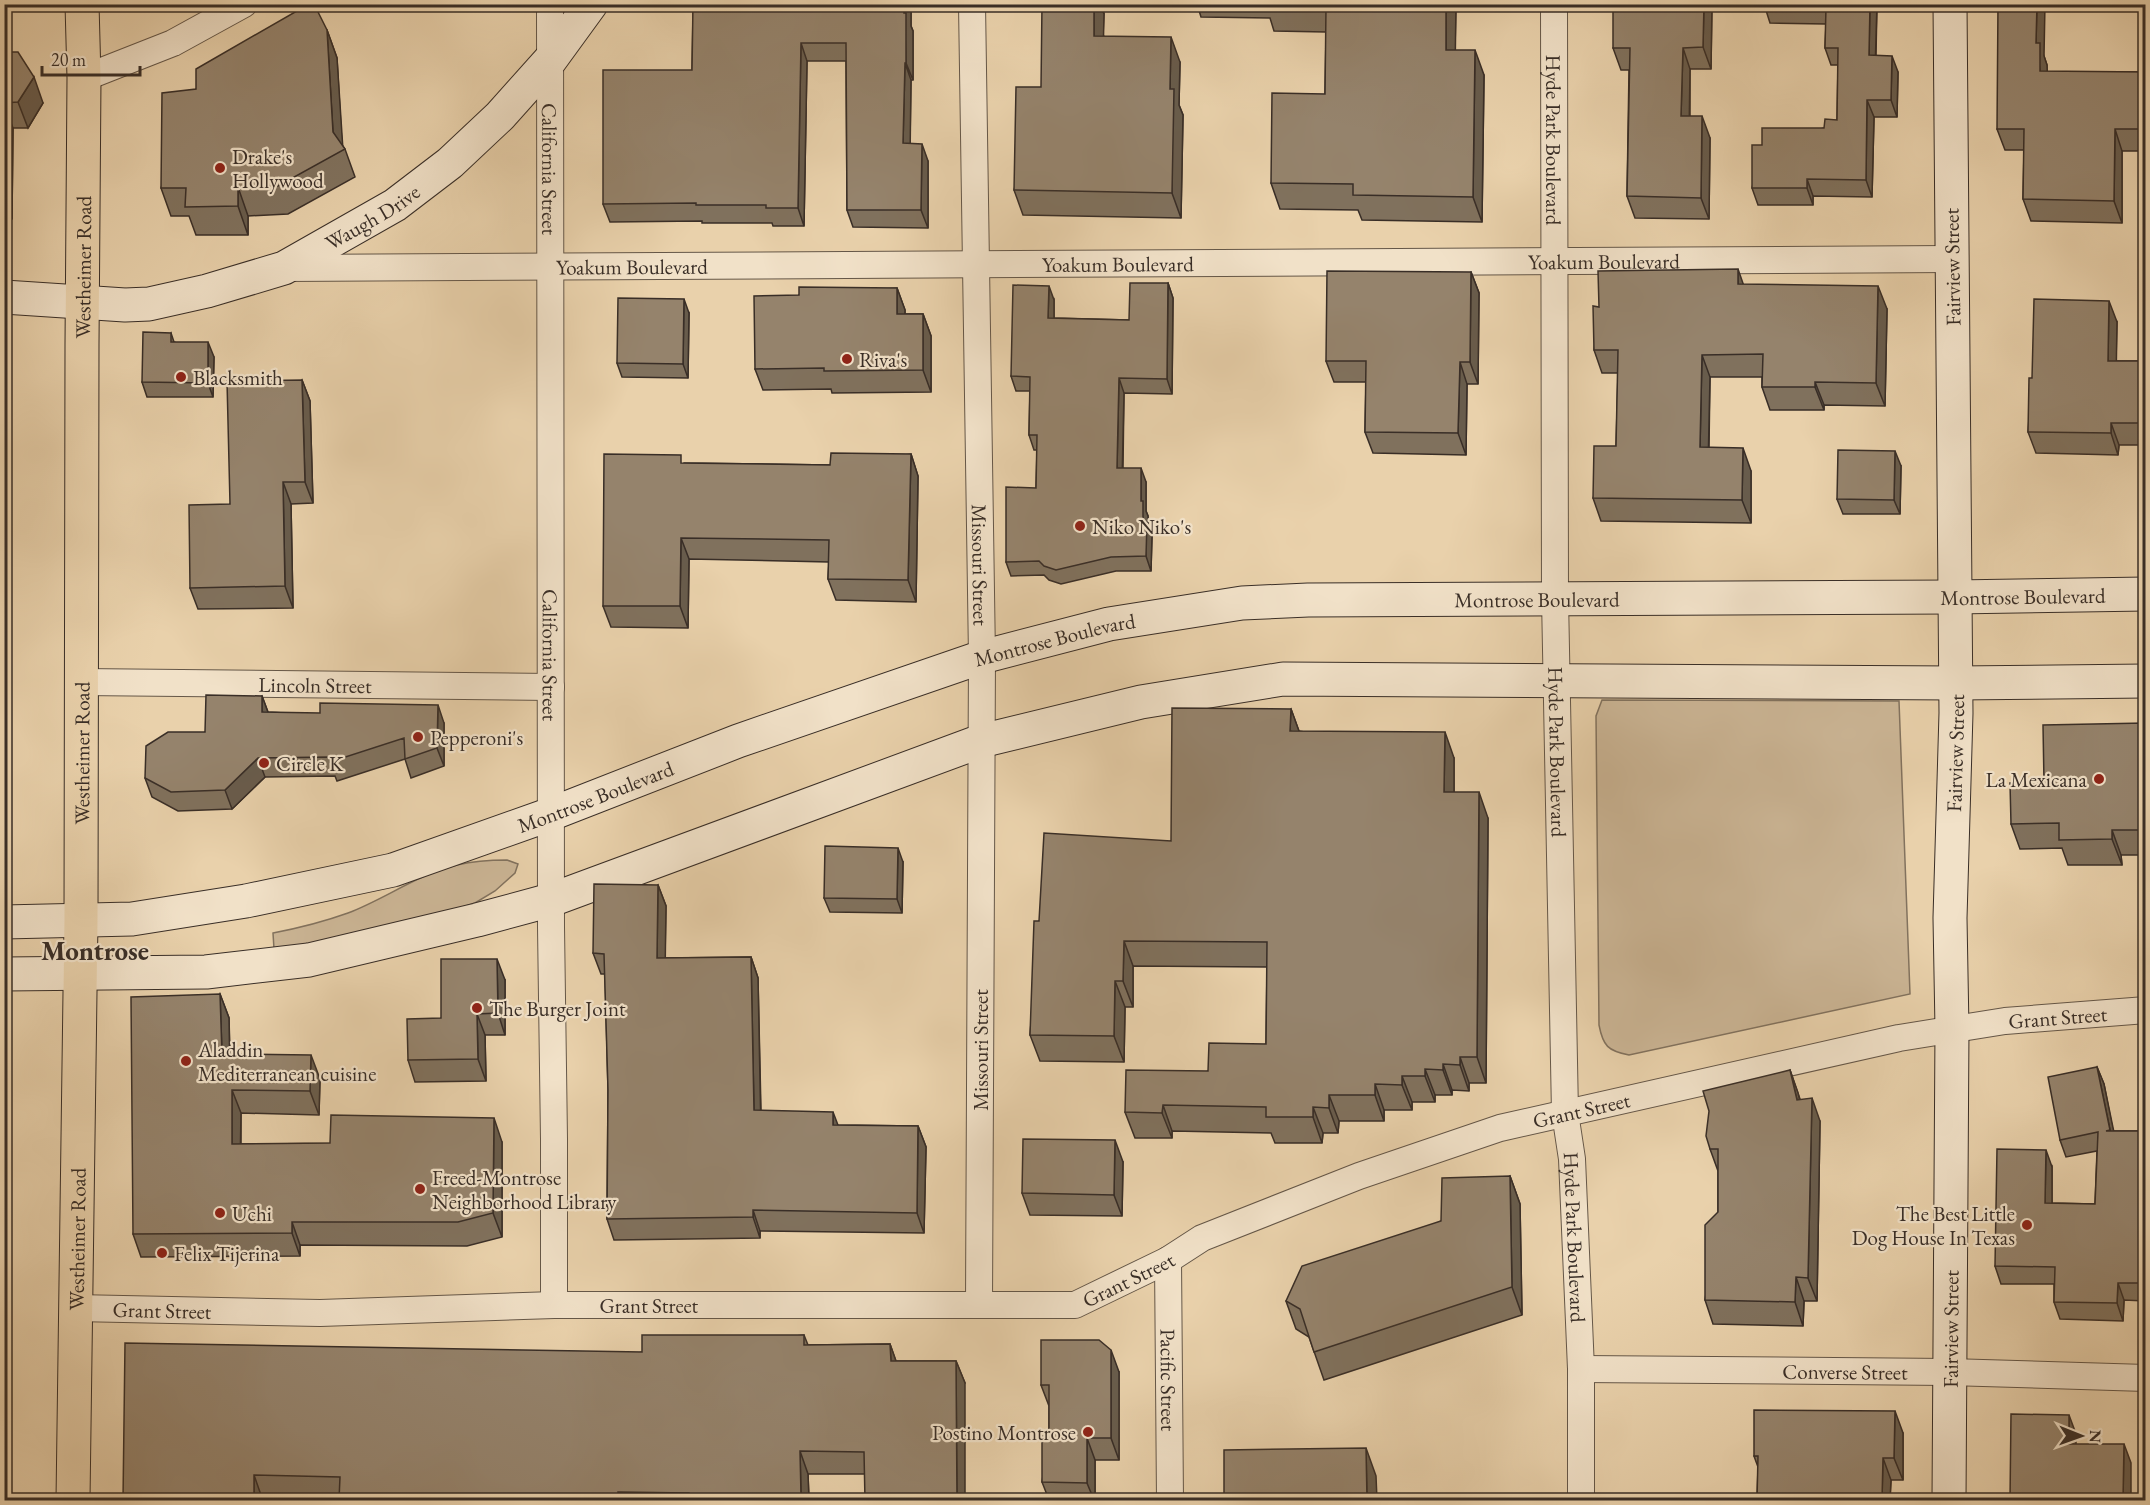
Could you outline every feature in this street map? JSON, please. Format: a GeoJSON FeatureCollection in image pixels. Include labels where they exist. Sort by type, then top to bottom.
{"type":"FeatureCollection","features":[{"type":"Feature","properties":{"kind":"main road","name":"Westheimer Road"},"geometry":{"type":"LineString","coordinates":[[73,1500],[81,975],[84,78],[82,4]]}},
{"type":"Feature","properties":{"kind":"main road","name":"Waugh Drive"},"geometry":{"type":"LineString","coordinates":[[83,302],[125,305],[149,303],[207,291],[284,268],[395,205],[450,164],[500,116],[551,59],[591,4]]}},
{"type":"Feature","properties":{"kind":"main road","name":"Fairview Street"},"geometry":{"type":"LineString","coordinates":[[1949,1500],[1952,1029],[1950,918],[1956,683],[1950,4]]}},
{"type":"Feature","properties":{"kind":"main road"},"geometry":{"type":"LineString","coordinates":[[4,297],[83,302]]}},
{"type":"Feature","properties":{"kind":"main road","name":"Montrose Boulevard"},"geometry":{"type":"LineString","coordinates":[[4,922],[132,919],[246,901],[393,870],[551,814],[738,741],[982,657],[1110,624],[1242,603],[1308,600],[2145,594]]}},
{"type":"Feature","properties":{"kind":"main road"},"geometry":{"type":"LineString","coordinates":[[4,974],[206,972],[309,960],[551,900],[981,741],[1141,702],[1283,679],[1956,683],[2145,681]]}},
{"type":"Feature","properties":{"kind":"street"},"geometry":{"type":"LineString","coordinates":[[84,78],[173,43],[244,4]]}},
{"type":"Feature","properties":{"kind":"street","name":"California Street"},"geometry":{"type":"LineString","coordinates":[[550,4],[549,266],[554,1305]]}},
{"type":"Feature","properties":{"kind":"street","name":"Missouri Street"},"geometry":{"type":"LineString","coordinates":[[972,4],[982,657],[979,1304]]}},
{"type":"Feature","properties":{"kind":"street","name":"Hyde Park Boulevard"},"geometry":{"type":"LineString","coordinates":[[1554,4],[1555,598],[1564,1113],[1572,1159],[1581,1369],[1581,1500]]}},
{"type":"Feature","properties":{"kind":"street","name":"Yoakum Boulevard"},"geometry":{"type":"LineString","coordinates":[[284,268],[1952,259]]}},
{"type":"Feature","properties":{"kind":"street","name":"Lincoln Street"},"geometry":{"type":"LineString","coordinates":[[81,682],[551,687]]}},
{"type":"Feature","properties":{"kind":"street","name":"Grant Street"},"geometry":{"type":"LineString","coordinates":[[75,1308],[321,1313],[554,1305],[1075,1305],[1168,1260],[1202,1238],[1359,1176],[1500,1128],[1869,1044],[2005,1021],[2145,1010]]}},
{"type":"Feature","properties":{"kind":"street","name":"Pacific Street"},"geometry":{"type":"LineString","coordinates":[[1168,1260],[1170,1500]]}},
{"type":"Feature","properties":{"kind":"street","name":"Converse Street"},"geometry":{"type":"LineString","coordinates":[[1581,1369],[1949,1372],[2145,1377]]}},
{"type":"Feature","properties":{"kind":"shaded area"},"geometry":{"type":"Polygon","coordinates":[[[1602,700],[1899,701],[1910,994],[1629,1055],[1611,1049],[1602,1038],[1599,1025],[1596,716],[1602,700]]]}},
{"type":"Feature","properties":{"kind":"shaded area"},"geometry":{"type":"Polygon","coordinates":[[[507,860],[518,864],[515,873],[495,891],[475,903],[444,913],[328,941],[274,949],[273,933],[348,913],[443,869],[470,863],[507,860]]]}},
{"type":"Feature","properties":{"kind":"building"},"geometry":{"type":"Polygon","coordinates":[[[309,4],[314,4],[327,30],[333,132],[345,149],[278,186],[238,187],[238,206],[185,207],[186,188],[161,188],[162,93],[196,89],[196,69],[309,4]]]}},
{"type":"Feature","properties":{"kind":"building"},"geometry":{"type":"Polygon","coordinates":[[[693,4],[904,4],[906,63],[903,143],[922,144],[921,210],[847,210],[846,43],[801,43],[798,208],[766,208],[766,205],[696,205],[696,203],[603,204],[603,70],[692,70],[693,4]]]}},
{"type":"Feature","properties":{"kind":"building"},"geometry":{"type":"Polygon","coordinates":[[[1042,4],[1094,4],[1094,36],[1171,37],[1170,89],[1174,89],[1172,193],[1014,190],[1016,87],[1041,87],[1042,4]]]}},
{"type":"Feature","properties":{"kind":"building"},"geometry":{"type":"Polygon","coordinates":[[[1265,4],[1446,4],[1446,50],[1475,50],[1473,197],[1353,195],[1353,184],[1271,183],[1272,93],[1325,94],[1326,7],[1265,6],[1265,4]]]}},
{"type":"Feature","properties":{"kind":"building"},"geometry":{"type":"Polygon","coordinates":[[[1613,4],[1704,4],[1703,47],[1683,48],[1681,116],[1702,116],[1701,198],[1627,196],[1630,48],[1613,48],[1613,4]]]}},
{"type":"Feature","properties":{"kind":"building"},"geometry":{"type":"Polygon","coordinates":[[[1764,4],[1870,4],[1869,55],[1892,56],[1891,100],[1867,100],[1866,180],[1807,179],[1807,188],[1752,188],[1752,145],[1762,145],[1762,128],[1824,128],[1825,119],[1837,120],[1838,48],[1825,48],[1826,7],[1764,6],[1764,4]]]}},
{"type":"Feature","properties":{"kind":"building"},"geometry":{"type":"Polygon","coordinates":[[[1998,4],[2037,4],[2036,43],[2040,43],[2040,71],[2145,72],[2145,129],[2115,129],[2114,201],[2023,199],[2024,129],[1997,129],[1998,4]]]}},
{"type":"Feature","properties":{"kind":"building"},"geometry":{"type":"Polygon","coordinates":[[[4,52],[18,52],[34,77],[18,102],[4,103],[4,52]]]}},
{"type":"Feature","properties":{"kind":"building"},"geometry":{"type":"Polygon","coordinates":[[[1738,269],[1738,284],[1878,286],[1876,383],[1815,382],[1815,387],[1762,387],[1763,354],[1702,355],[1700,447],[1743,448],[1742,500],[1593,498],[1594,446],[1616,446],[1618,350],[1594,350],[1593,306],[1599,307],[1598,271],[1738,269]]]}},
{"type":"Feature","properties":{"kind":"building"},"geometry":{"type":"Polygon","coordinates":[[[1327,271],[1471,272],[1470,362],[1460,362],[1458,433],[1365,432],[1366,361],[1326,361],[1327,271]]]}},
{"type":"Feature","properties":{"kind":"building"},"geometry":{"type":"Polygon","coordinates":[[[1130,283],[1168,283],[1167,379],[1119,378],[1117,468],[1141,468],[1143,522],[1147,522],[1146,556],[1111,557],[1056,570],[1044,566],[1039,561],[1006,562],[1006,487],[1036,488],[1037,435],[1029,435],[1030,377],[1011,376],[1013,285],[1049,286],[1048,318],[1129,320],[1130,283]]]}},
{"type":"Feature","properties":{"kind":"building","name":"Riva's"},"geometry":{"type":"Polygon","coordinates":[[[799,287],[897,288],[897,314],[923,314],[923,370],[755,369],[754,296],[799,295],[799,287]]]}},
{"type":"Feature","properties":{"kind":"building"},"geometry":{"type":"Polygon","coordinates":[[[618,298],[684,299],[683,364],[617,363],[618,298]]]}},
{"type":"Feature","properties":{"kind":"building"},"geometry":{"type":"Polygon","coordinates":[[[2034,299],[2109,301],[2108,361],[2145,361],[2145,423],[2111,423],[2111,433],[2028,432],[2034,299]]]}},
{"type":"Feature","properties":{"kind":"building","name":"Blacksmith"},"geometry":{"type":"Polygon","coordinates":[[[143,332],[171,333],[171,342],[208,342],[208,383],[142,382],[143,332]]]}},
{"type":"Feature","properties":{"kind":"building"},"geometry":{"type":"Polygon","coordinates":[[[302,380],[305,482],[283,482],[285,586],[190,588],[189,505],[230,504],[227,381],[302,380]]]}},
{"type":"Feature","properties":{"kind":"building"},"geometry":{"type":"Polygon","coordinates":[[[1838,450],[1895,451],[1894,500],[1837,499],[1838,450]]]}},
{"type":"Feature","properties":{"kind":"building"},"geometry":{"type":"Polygon","coordinates":[[[831,453],[911,454],[908,580],[828,579],[829,540],[681,538],[680,606],[603,606],[604,454],[681,455],[681,463],[830,465],[831,453]]]}},
{"type":"Feature","properties":{"kind":"building"},"geometry":{"type":"Polygon","coordinates":[[[206,695],[262,696],[262,712],[320,713],[320,703],[438,705],[437,748],[405,759],[404,738],[330,762],[330,757],[258,758],[225,790],[171,792],[145,778],[146,746],[168,732],[205,732],[206,695]]]}},
{"type":"Feature","properties":{"kind":"building"},"geometry":{"type":"Polygon","coordinates":[[[1172,708],[1291,709],[1290,731],[1445,732],[1444,792],[1479,792],[1477,1057],[1460,1057],[1460,1065],[1443,1064],[1443,1070],[1425,1069],[1425,1076],[1402,1076],[1402,1085],[1375,1084],[1375,1095],[1329,1095],[1329,1108],[1313,1107],[1313,1117],[1266,1117],[1266,1107],[1163,1105],[1162,1113],[1125,1112],[1126,1070],[1208,1071],[1209,1043],[1266,1044],[1267,942],[1124,941],[1123,981],[1115,981],[1114,1036],[1030,1035],[1034,921],[1039,921],[1044,833],[1171,841],[1172,708]]]}},
{"type":"Feature","properties":{"kind":"building","name":"La Mexicana"},"geometry":{"type":"Polygon","coordinates":[[[2145,723],[2145,830],[2112,830],[2112,839],[2059,840],[2059,823],[2011,824],[2010,783],[2044,783],[2043,725],[2145,723]]]}},
{"type":"Feature","properties":{"kind":"building"},"geometry":{"type":"Polygon","coordinates":[[[825,846],[898,848],[897,899],[824,898],[825,846]]]}},
{"type":"Feature","properties":{"kind":"building"},"geometry":{"type":"Polygon","coordinates":[[[594,884],[658,885],[657,958],[751,957],[754,1110],[833,1112],[833,1125],[918,1126],[917,1213],[753,1210],[753,1217],[607,1219],[608,1090],[604,954],[593,953],[594,884]]]}},
{"type":"Feature","properties":{"kind":"building"},"geometry":{"type":"Polygon","coordinates":[[[441,959],[497,959],[498,1013],[477,1014],[478,1059],[408,1060],[407,1019],[441,1018],[441,959]]]}},
{"type":"Feature","properties":{"kind":"building"},"geometry":{"type":"Polygon","coordinates":[[[220,994],[222,1054],[311,1055],[310,1091],[232,1090],[232,1144],[330,1143],[331,1115],[494,1118],[493,1213],[458,1222],[292,1222],[292,1233],[133,1234],[131,997],[220,994]]]}},
{"type":"Feature","properties":{"kind":"building"},"geometry":{"type":"Polygon","coordinates":[[[2097,1067],[2110,1130],[2106,1131],[2145,1131],[2145,1283],[2118,1283],[2117,1303],[2054,1302],[2055,1267],[1995,1266],[1997,1149],[2046,1150],[2045,1203],[2095,1204],[2098,1132],[2060,1140],[2048,1077],[2097,1067]]]}},
{"type":"Feature","properties":{"kind":"building"},"geometry":{"type":"Polygon","coordinates":[[[1790,1070],[1797,1100],[1812,1098],[1808,1278],[1796,1277],[1795,1302],[1705,1300],[1705,1225],[1718,1212],[1718,1149],[1710,1149],[1706,1136],[1709,1111],[1703,1091],[1790,1070]]]}},
{"type":"Feature","properties":{"kind":"building"},"geometry":{"type":"Polygon","coordinates":[[[1023,1139],[1115,1140],[1114,1195],[1022,1193],[1023,1139]]]}},
{"type":"Feature","properties":{"kind":"building"},"geometry":{"type":"Polygon","coordinates":[[[1510,1176],[1512,1287],[1314,1352],[1300,1309],[1286,1301],[1302,1266],[1441,1221],[1442,1178],[1510,1176]]]}},
{"type":"Feature","properties":{"kind":"building"},"geometry":{"type":"Polygon","coordinates":[[[642,1335],[804,1335],[804,1345],[890,1344],[891,1361],[956,1361],[957,1500],[865,1500],[864,1452],[800,1451],[801,1495],[731,1496],[731,1500],[689,1500],[689,1493],[618,1492],[618,1500],[339,1500],[340,1477],[254,1475],[254,1500],[123,1500],[125,1343],[642,1352],[642,1335]]]}},
{"type":"Feature","properties":{"kind":"building","name":"Postino Montrose"},"geometry":{"type":"Polygon","coordinates":[[[1041,1340],[1099,1340],[1111,1350],[1111,1438],[1087,1438],[1087,1483],[1042,1482],[1042,1436],[1049,1436],[1049,1385],[1041,1385],[1041,1340]]]}},
{"type":"Feature","properties":{"kind":"building"},"geometry":{"type":"Polygon","coordinates":[[[1754,1410],[1895,1411],[1894,1458],[1883,1458],[1882,1500],[1757,1500],[1758,1456],[1754,1456],[1754,1410]]]}},
{"type":"Feature","properties":{"kind":"building"},"geometry":{"type":"Polygon","coordinates":[[[2011,1414],[2069,1415],[2069,1444],[2124,1444],[2123,1500],[2010,1500],[2011,1414]]]}},
{"type":"Feature","properties":{"kind":"building"},"geometry":{"type":"Polygon","coordinates":[[[1366,1448],[1367,1500],[1224,1500],[1224,1450],[1366,1448]]]}},
{"type":"Feature","properties":{"kind":"place","name":"Drake's Hollywood"},"geometry":{"type":"Point","coordinates":[220,168]}},
{"type":"Feature","properties":{"kind":"place","name":"Riva's"},"geometry":{"type":"Point","coordinates":[847,359]}},
{"type":"Feature","properties":{"kind":"place","name":"Blacksmith"},"geometry":{"type":"Point","coordinates":[181,377]}},
{"type":"Feature","properties":{"kind":"place","name":"Niko Niko's"},"geometry":{"type":"Point","coordinates":[1080,526]}},
{"type":"Feature","properties":{"kind":"place","name":"Pepperoni's"},"geometry":{"type":"Point","coordinates":[418,737]}},
{"type":"Feature","properties":{"kind":"place","name":"Circle K"},"geometry":{"type":"Point","coordinates":[264,763]}},
{"type":"Feature","properties":{"kind":"place","name":"La Mexicana"},"geometry":{"type":"Point","coordinates":[2099,779]}},
{"type":"Feature","properties":{"kind":"place","name":"The Burger Joint"},"geometry":{"type":"Point","coordinates":[477,1008]}},
{"type":"Feature","properties":{"kind":"place","name":"Aladdin Mediterranean cuisine"},"geometry":{"type":"Point","coordinates":[186,1061]}},
{"type":"Feature","properties":{"kind":"place","name":"Freed-Montrose Neighborhood Library"},"geometry":{"type":"Point","coordinates":[420,1189]}},
{"type":"Feature","properties":{"kind":"place","name":"Uchi"},"geometry":{"type":"Point","coordinates":[220,1213]}},
{"type":"Feature","properties":{"kind":"place","name":"The Best Little Dog House In Texas"},"geometry":{"type":"Point","coordinates":[2027,1225]}},
{"type":"Feature","properties":{"kind":"place","name":"Felix Tijerina"},"geometry":{"type":"Point","coordinates":[162,1253]}},
{"type":"Feature","properties":{"kind":"place","name":"Postino Montrose"},"geometry":{"type":"Point","coordinates":[1088,1432]}},
{"type":"Feature","properties":{"kind":"district","name":"Montrose"},"geometry":{"type":"Point","coordinates":[95,950]}}]}
